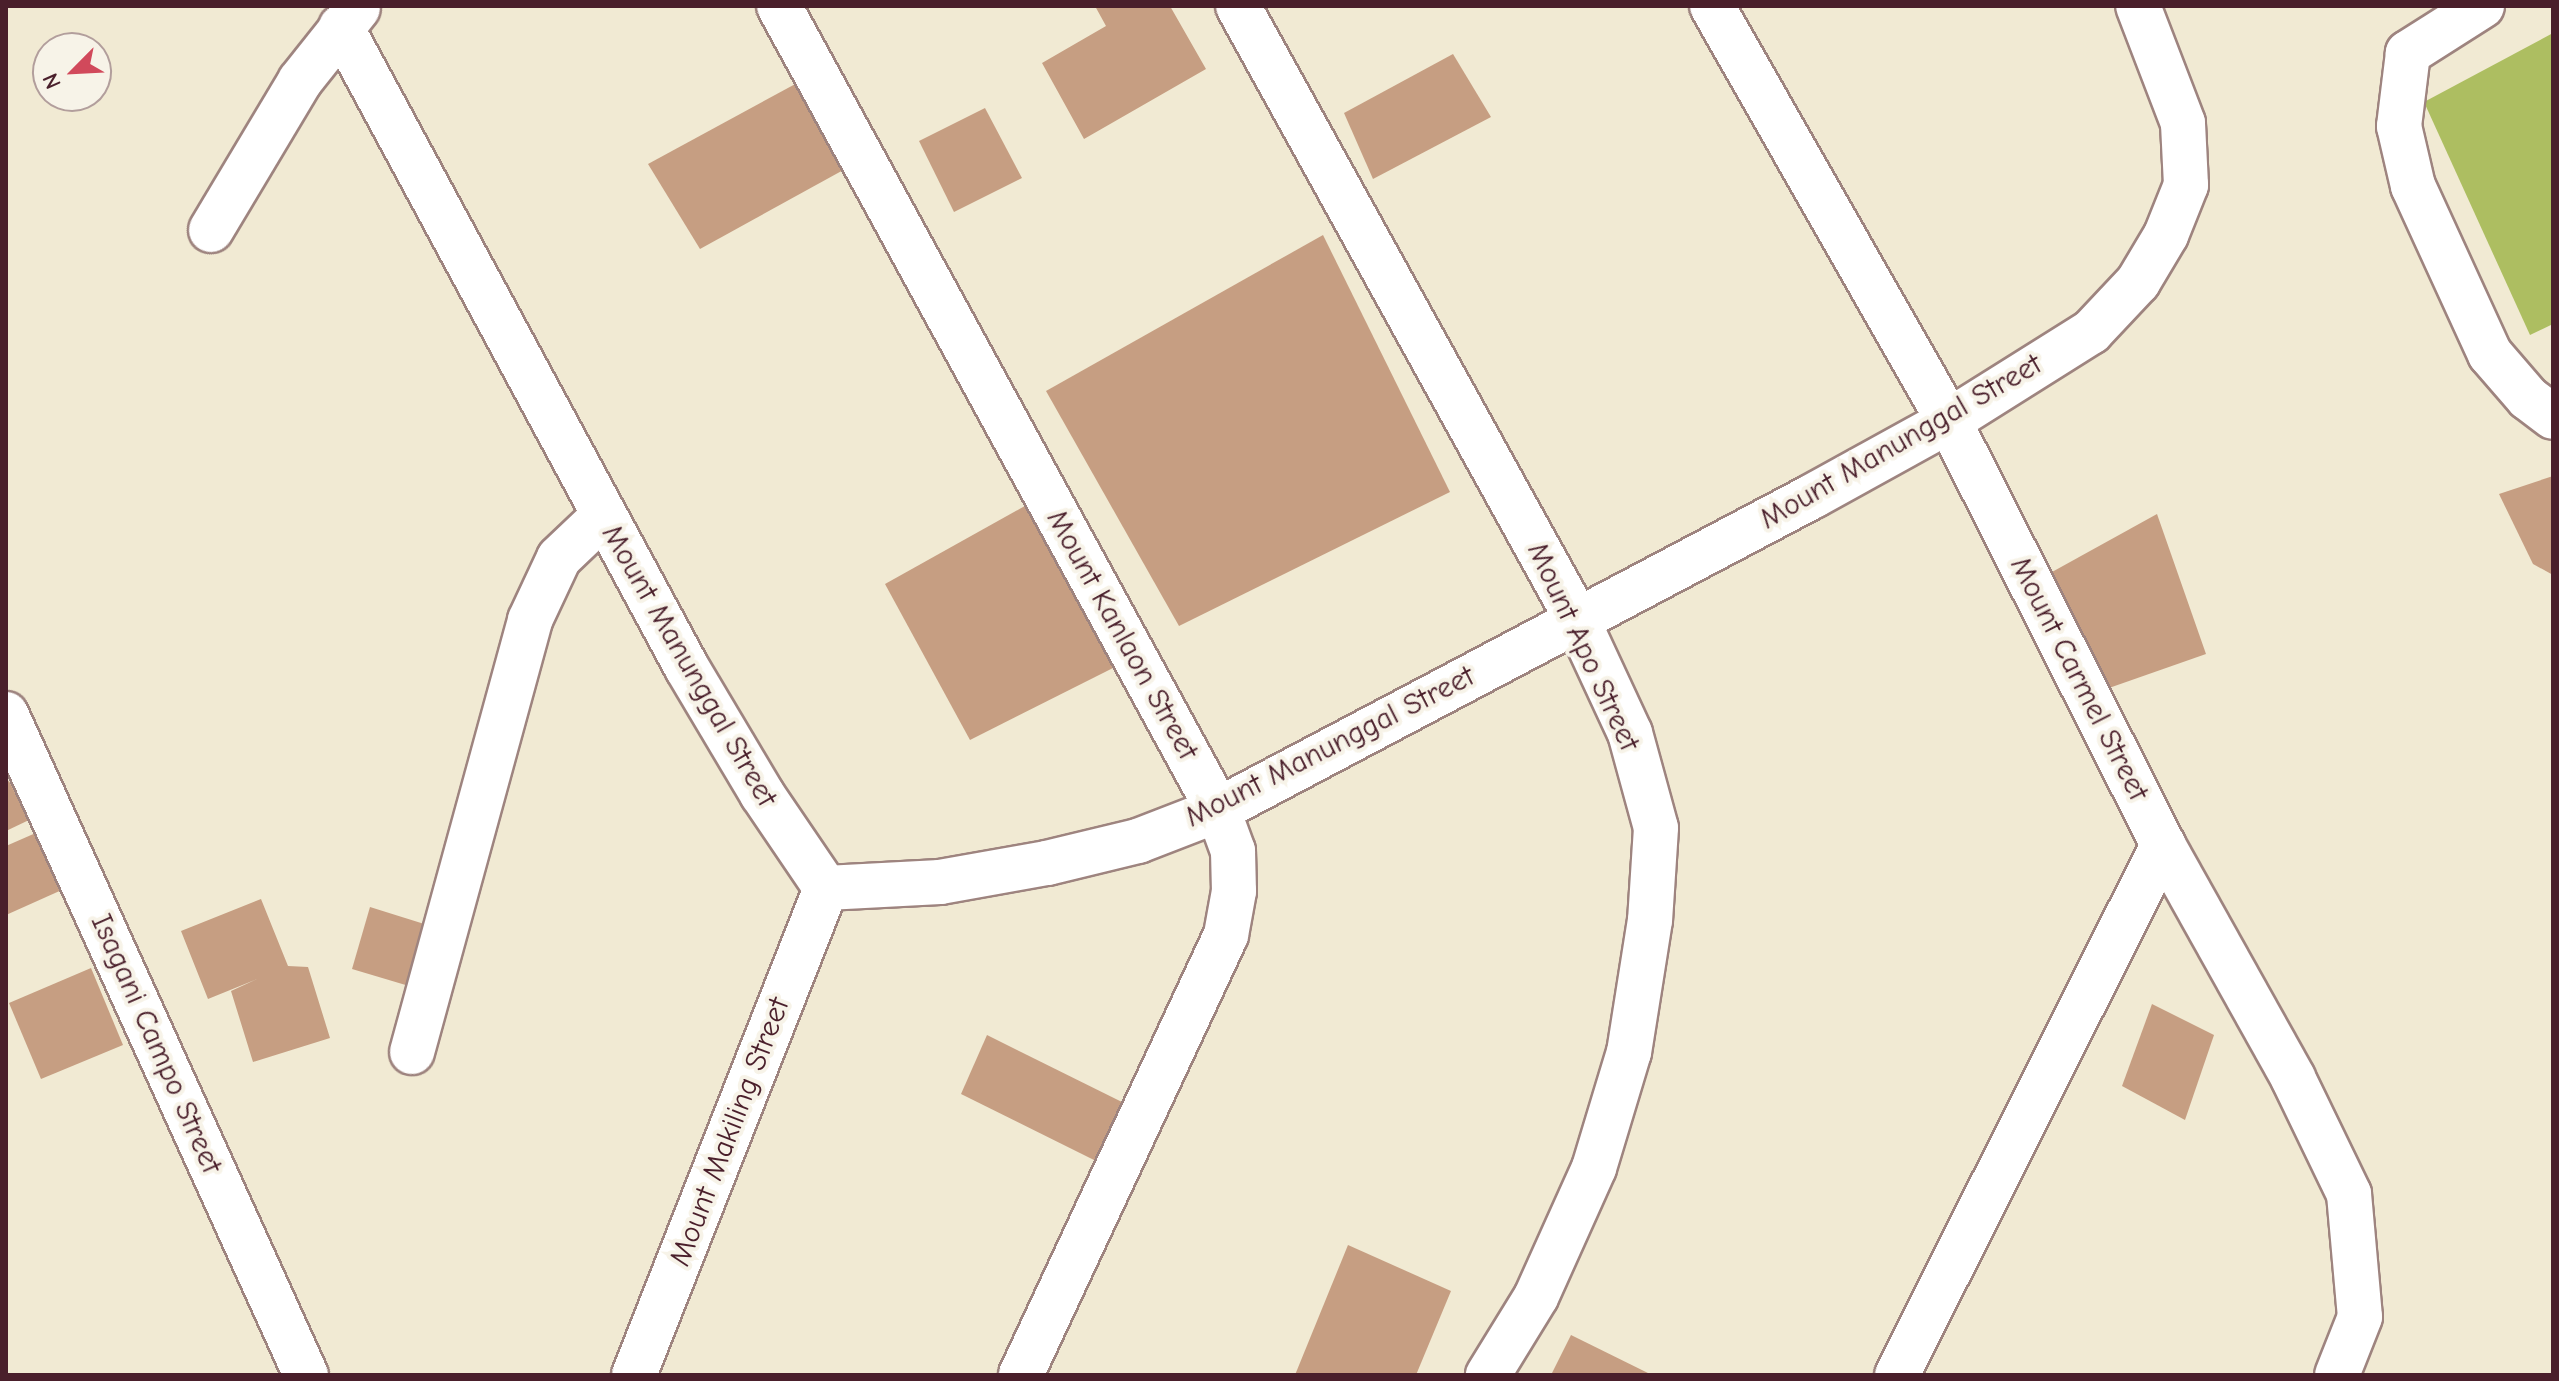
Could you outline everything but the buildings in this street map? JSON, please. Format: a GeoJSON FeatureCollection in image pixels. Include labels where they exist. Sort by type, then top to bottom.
{"type":"FeatureCollection","features":[{"type":"Feature","properties":{"kind":"street","name":"Mount Kanlaon Street"},"geometry":{"type":"LineString","coordinates":[[779,6],[1218,810],[1233,851],[1234,891],[1226,935],[1021,1375]]}},
{"type":"Feature","properties":{"kind":"street","name":"Mount Apo Street"},"geometry":{"type":"LineString","coordinates":[[1238,6],[1577,619],[1630,733],[1656,828],[1650,920],[1629,1052],[1594,1168],[1536,1297],[1488,1375]]}},
{"type":"Feature","properties":{"kind":"street","name":"Mount Carmel Street"},"geometry":{"type":"LineString","coordinates":[[1712,6],[1949,421],[2163,845],[2293,1078],[2349,1194],[2360,1317],[2337,1375]]}},
{"type":"Feature","properties":{"kind":"street","name":"Mount Manunggal Street"},"geometry":{"type":"LineString","coordinates":[[350,16],[602,517],[762,794],[826,888],[940,882],[1047,863],[1138,841],[1218,810],[1949,421],[2091,332],[2138,282],[2166,235],[2186,185],[2183,123],[2138,6]]}},
{"type":"Feature","properties":{"kind":"street"},"geometry":{"type":"LineString","coordinates":[[2482,6],[2408,53],[2399,126],[2413,186],[2490,354],[2528,398],[2553,417]]}},
{"type":"Feature","properties":{"kind":"street"},"geometry":{"type":"LineString","coordinates":[[211,230],[300,81],[350,16]]}},
{"type":"Feature","properties":{"kind":"street"},"geometry":{"type":"LineString","coordinates":[[412,1052],[530,620],[559,558],[602,517]]}},
{"type":"Feature","properties":{"kind":"street","name":"Isagani Campo Street"},"geometry":{"type":"LineString","coordinates":[[6,714],[306,1375]]}},
{"type":"Feature","properties":{"kind":"street"},"geometry":{"type":"LineString","coordinates":[[1897,1375],[2163,845]]}},
{"type":"Feature","properties":{"kind":"street","name":"Mount Makiling Street"},"geometry":{"type":"LineString","coordinates":[[634,1375],[826,888]]}},
{"type":"Feature","properties":{"kind":"green space"},"geometry":{"type":"Polygon","coordinates":[[[2553,33],[2553,324],[2530,335],[2424,102],[2553,33]]]}}]}
